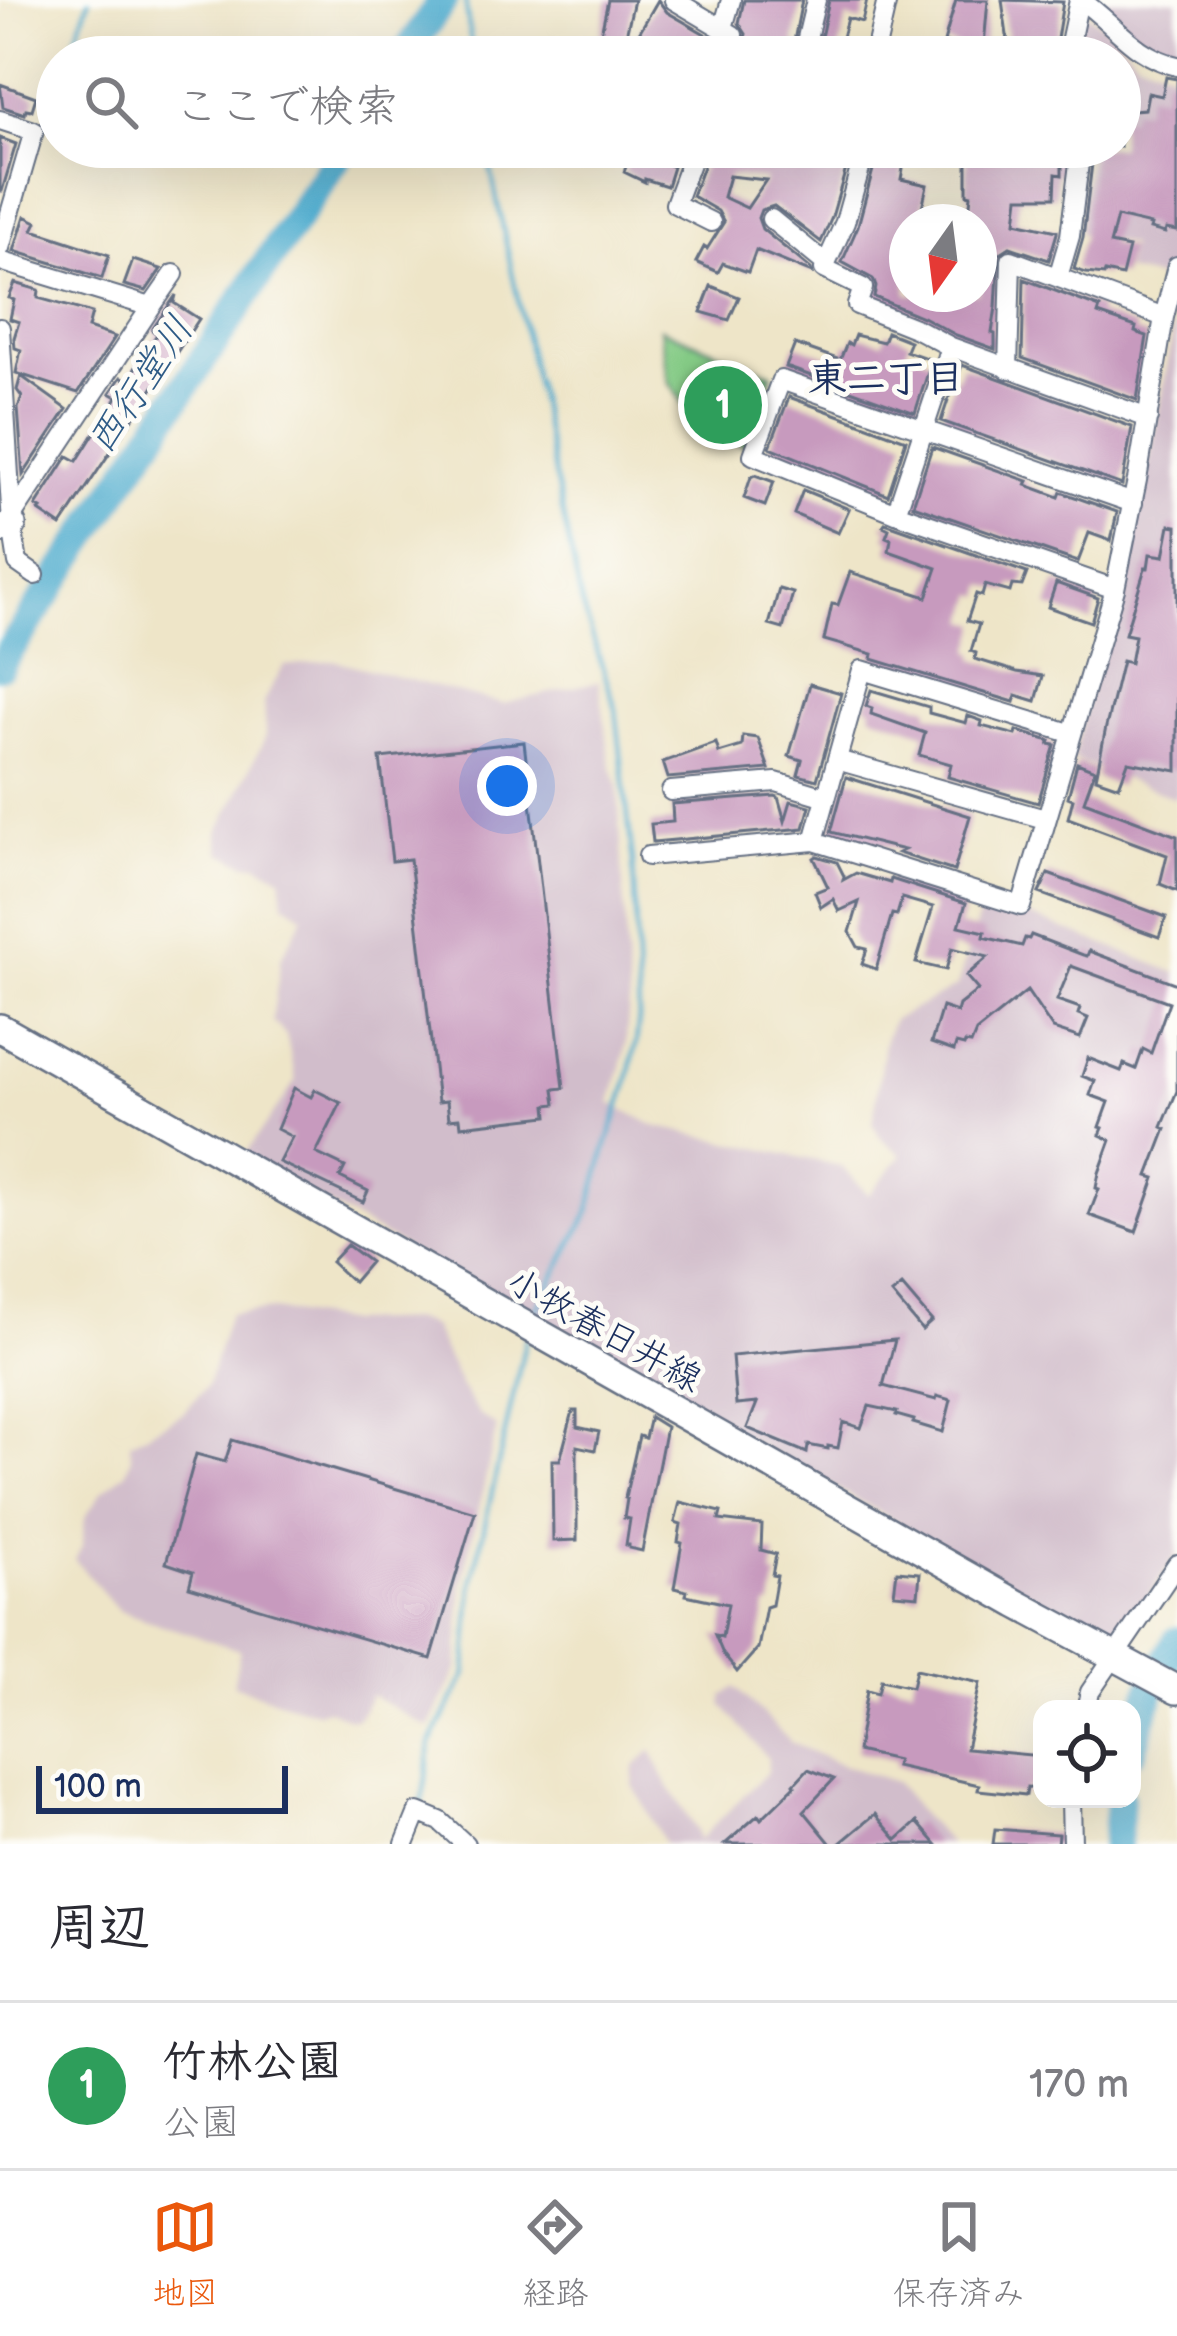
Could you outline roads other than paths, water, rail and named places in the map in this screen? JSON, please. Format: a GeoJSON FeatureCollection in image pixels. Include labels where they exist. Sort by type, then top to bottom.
{"type":"FeatureCollection","features":[{"type":"Feature","properties":{"kind":"main road","name":"小牧春日井線"},"geometry":{"type":"LineString","coordinates":[[0,1028],[1177,1690]]}},
{"type":"Feature","properties":{"kind":"street"},"geometry":{"type":"LineString","coordinates":[[674,0],[733,36]]}},
{"type":"Feature","properties":{"kind":"street"},"geometry":{"type":"LineString","coordinates":[[723,28],[731,0]]}},
{"type":"Feature","properties":{"kind":"street"},"geometry":{"type":"LineString","coordinates":[[807,36],[816,0]]}},
{"type":"Feature","properties":{"kind":"street"},"geometry":{"type":"LineString","coordinates":[[879,36],[887,0]]}},
{"type":"Feature","properties":{"kind":"street"},"geometry":{"type":"LineString","coordinates":[[1072,36],[1080,0],[1122,36]]}},
{"type":"Feature","properties":{"kind":"street"},"geometry":{"type":"LineString","coordinates":[[1141,51],[1177,66]]}},
{"type":"Feature","properties":{"kind":"street"},"geometry":{"type":"LineString","coordinates":[[0,120],[34,131],[1,248],[151,307]]}},
{"type":"Feature","properties":{"kind":"street"},"geometry":{"type":"LineString","coordinates":[[688,168],[675,204],[711,222]]}},
{"type":"Feature","properties":{"kind":"street"},"geometry":{"type":"LineString","coordinates":[[860,168],[845,222],[824,269],[862,288],[857,304],[951,347],[1148,418]]}},
{"type":"Feature","properties":{"kind":"street"},"geometry":{"type":"LineString","coordinates":[[1058,277],[1070,236],[1078,168]]}},
{"type":"Feature","properties":{"kind":"street"},"geometry":{"type":"LineString","coordinates":[[771,219],[826,264]]}},
{"type":"Feature","properties":{"kind":"street"},"geometry":{"type":"LineString","coordinates":[[1008,369],[1011,260],[1164,317]]}},
{"type":"Feature","properties":{"kind":"street"},"geometry":{"type":"LineString","coordinates":[[648,856],[814,841],[1021,906],[1115,590],[1177,266]]}},
{"type":"Feature","properties":{"kind":"street"},"geometry":{"type":"LineString","coordinates":[[8,524],[174,274]]}},
{"type":"Feature","properties":{"kind":"street"},"geometry":{"type":"LineString","coordinates":[[0,334],[8,524],[18,562],[35,575]]}},
{"type":"Feature","properties":{"kind":"street"},"geometry":{"type":"LineString","coordinates":[[896,513],[951,347]]}},
{"type":"Feature","properties":{"kind":"street"},"geometry":{"type":"LineString","coordinates":[[1115,590],[896,513],[753,455],[781,380],[1133,503]]}},
{"type":"Feature","properties":{"kind":"street"},"geometry":{"type":"LineString","coordinates":[[814,841],[862,670],[1070,733]]}},
{"type":"Feature","properties":{"kind":"street"},"geometry":{"type":"LineString","coordinates":[[837,760],[1045,819]]}},
{"type":"Feature","properties":{"kind":"street"},"geometry":{"type":"LineString","coordinates":[[671,791],[776,782],[826,797]]}},
{"type":"Feature","properties":{"kind":"street"},"geometry":{"type":"LineString","coordinates":[[1088,1700],[1177,1564]]}},
{"type":"Feature","properties":{"kind":"street"},"geometry":{"type":"LineString","coordinates":[[1071,1808],[1072,1844]]}},
{"type":"Feature","properties":{"kind":"street"},"geometry":{"type":"LineString","coordinates":[[405,1844],[418,1812],[440,1821],[465,1844]]}},
{"type":"Feature","properties":{"kind":"waterway"},"geometry":{"type":"LineString","coordinates":[[76,36],[89,0]]}},
{"type":"Feature","properties":{"kind":"waterway","name":"西行堂川"},"geometry":{"type":"LineString","coordinates":[[418,36],[443,0]]}},
{"type":"Feature","properties":{"kind":"waterway"},"geometry":{"type":"LineString","coordinates":[[465,0],[470,36]]}},
{"type":"Feature","properties":{"kind":"waterway","name":"西行堂川"},"geometry":{"type":"LineString","coordinates":[[0,665],[330,168]]}},
{"type":"Feature","properties":{"kind":"waterway"},"geometry":{"type":"LineString","coordinates":[[490,168],[581,601],[616,709],[636,932],[639,1018],[626,1089],[588,1214],[533,1316]]}},
{"type":"Feature","properties":{"kind":"waterway"},"geometry":{"type":"LineString","coordinates":[[421,1810],[431,1743],[466,1674],[472,1583],[526,1338]]}},
{"type":"Feature","properties":{"kind":"waterway"},"geometry":{"type":"LineString","coordinates":[[1141,1722],[1152,1688],[1177,1641]]}},
{"type":"Feature","properties":{"kind":"waterway"},"geometry":{"type":"LineString","coordinates":[[1116,1844],[1119,1808]]}},
{"type":"Feature","properties":{"kind":"place","name":"竹林公園"},"geometry":{"type":"Point","coordinates":[723,405]}},
{"type":"Feature","properties":{"kind":"district","name":"東二丁目"},"geometry":{"type":"Point","coordinates":[886,377]}}]}
